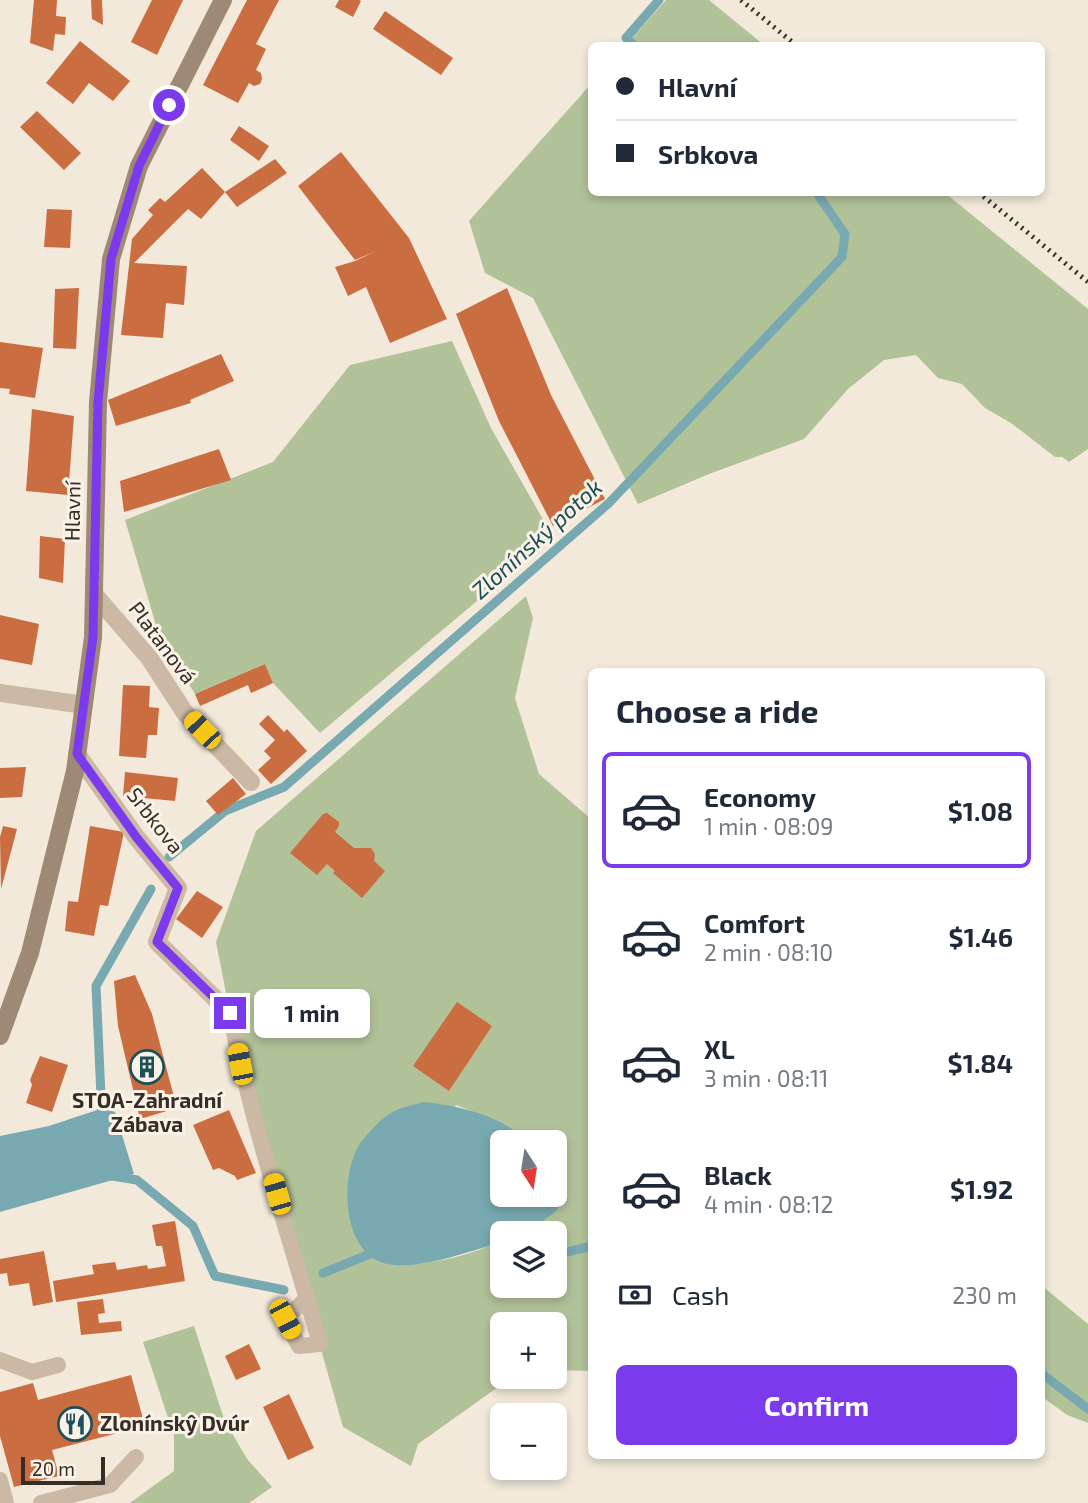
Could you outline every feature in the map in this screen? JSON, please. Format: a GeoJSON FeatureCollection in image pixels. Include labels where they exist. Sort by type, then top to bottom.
{"type":"FeatureCollection","features":[{"type":"Feature","properties":{"kind":"street","name":"Hlavní"},"geometry":{"type":"LineString","coordinates":[[0,1036],[30,953],[77,754],[84,705],[93,637],[98,402],[111,259],[139,166],[223,0]]}},
{"type":"Feature","properties":{"kind":"street","name":"Platanová"},"geometry":{"type":"LineString","coordinates":[[94,594],[150,659],[185,712],[251,782]]}},
{"type":"Feature","properties":{"kind":"street"},"geometry":{"type":"LineString","coordinates":[[0,693],[84,705]]}},
{"type":"Feature","properties":{"kind":"street","name":"Srbkova"},"geometry":{"type":"LineString","coordinates":[[77,754],[137,838],[178,888],[157,942],[230,1013]]}},
{"type":"Feature","properties":{"kind":"lane"},"geometry":{"type":"LineString","coordinates":[[230,1013],[240,1064],[307,1298]]}},
{"type":"Feature","properties":{"kind":"lane"},"geometry":{"type":"LineString","coordinates":[[0,1360],[32,1372],[58,1365]]}},
{"type":"Feature","properties":{"kind":"lane"},"geometry":{"type":"LineString","coordinates":[[41,1503],[110,1485],[136,1457]]}},
{"type":"Feature","properties":{"kind":"lane"},"geometry":{"type":"LineString","coordinates":[[0,1480],[6,1503]]}},
{"type":"Feature","properties":{"kind":"green space"},"geometry":{"type":"Polygon","coordinates":[[[666,0],[709,0],[760,42],[629,42],[666,0]]]}},
{"type":"Feature","properties":{"kind":"green space"},"geometry":{"type":"Polygon","coordinates":[[[588,87],[588,196],[949,196],[1088,309],[1088,449],[1069,462],[1062,457],[1055,457],[1011,423],[985,408],[962,384],[938,378],[916,355],[884,360],[848,389],[804,439],[638,504],[533,298],[485,273],[469,221],[588,87]]]}},
{"type":"Feature","properties":{"kind":"green space"},"geometry":{"type":"Polygon","coordinates":[[[452,341],[491,428],[553,537],[320,733],[273,683],[265,664],[195,694],[158,632],[125,520],[273,462],[350,365],[452,341]]]}},
{"type":"Feature","properties":{"kind":"green space"},"geometry":{"type":"Polygon","coordinates":[[[526,596],[533,618],[515,698],[539,774],[588,816],[588,1371],[567,1370],[567,1312],[490,1312],[490,1389],[495,1389],[418,1444],[411,1466],[343,1427],[240,1064],[216,942],[256,831],[526,596]]]}},
{"type":"Feature","properties":{"kind":"green space"},"geometry":{"type":"Polygon","coordinates":[[[1045,1288],[1088,1324],[1088,1423],[1067,1415],[1045,1399],[1045,1288]]]}},
{"type":"Feature","properties":{"kind":"green space"},"geometry":{"type":"Polygon","coordinates":[[[194,1326],[224,1419],[247,1459],[272,1487],[249,1503],[130,1503],[174,1471],[174,1436],[143,1342],[194,1326]]]}},
{"type":"Feature","properties":{"kind":"water"},"geometry":{"type":"Polygon","coordinates":[[[424,1102],[452,1106],[506,1125],[514,1130],[490,1130],[490,1208],[557,1210],[542,1221],[490,1221],[490,1246],[438,1260],[395,1265],[383,1263],[369,1255],[352,1228],[348,1211],[349,1175],[359,1145],[373,1128],[397,1110],[424,1102]]]}},
{"type":"Feature","properties":{"kind":"water"},"geometry":{"type":"Polygon","coordinates":[[[103,1108],[115,1112],[134,1174],[0,1212],[0,1136],[49,1126],[103,1108]]]}},
{"type":"Feature","properties":{"kind":"building"},"geometry":{"type":"Polygon","coordinates":[[[34,0],[57,0],[56,16],[66,17],[65,35],[55,34],[53,51],[30,43],[34,0]]]}},
{"type":"Feature","properties":{"kind":"building"},"geometry":{"type":"Polygon","coordinates":[[[91,0],[102,0],[103,25],[92,19],[91,0]]]}},
{"type":"Feature","properties":{"kind":"building"},"geometry":{"type":"Polygon","coordinates":[[[152,0],[183,0],[157,55],[131,42],[152,0]]]}},
{"type":"Feature","properties":{"kind":"building"},"geometry":{"type":"Polygon","coordinates":[[[247,0],[279,0],[256,44],[266,49],[256,70],[261,73],[262,79],[260,84],[254,86],[249,83],[238,103],[203,85],[247,0]]]}},
{"type":"Feature","properties":{"kind":"building"},"geometry":{"type":"Polygon","coordinates":[[[339,0],[361,1],[353,17],[335,7],[339,0]]]}},
{"type":"Feature","properties":{"kind":"building"},"geometry":{"type":"Polygon","coordinates":[[[385,11],[453,58],[441,75],[373,29],[385,11]]]}},
{"type":"Feature","properties":{"kind":"building"},"geometry":{"type":"Polygon","coordinates":[[[80,41],[130,81],[113,101],[89,83],[73,104],[46,83],[80,41]]]}},
{"type":"Feature","properties":{"kind":"building"},"geometry":{"type":"Polygon","coordinates":[[[37,111],[81,153],[64,170],[20,127],[37,111]]]}},
{"type":"Feature","properties":{"kind":"building"},"geometry":{"type":"Polygon","coordinates":[[[239,126],[269,146],[259,161],[230,140],[239,126]]]}},
{"type":"Feature","properties":{"kind":"building"},"geometry":{"type":"Polygon","coordinates":[[[341,152],[409,238],[447,319],[390,343],[366,287],[348,296],[335,267],[355,261],[376,251],[355,260],[298,186],[341,152]]]}},
{"type":"Feature","properties":{"kind":"building"},"geometry":{"type":"Polygon","coordinates":[[[275,159],[287,173],[237,207],[225,192],[275,159]]]}},
{"type":"Feature","properties":{"kind":"building"},"geometry":{"type":"Polygon","coordinates":[[[202,168],[225,192],[201,219],[188,209],[134,263],[187,266],[184,305],[166,303],[163,338],[121,335],[132,239],[153,215],[148,210],[160,198],[165,202],[202,168]]]}},
{"type":"Feature","properties":{"kind":"building"},"geometry":{"type":"Polygon","coordinates":[[[47,209],[72,210],[70,248],[44,247],[47,209]]]}},
{"type":"Feature","properties":{"kind":"building"},"geometry":{"type":"Polygon","coordinates":[[[79,288],[76,349],[53,348],[55,289],[79,288]]]}},
{"type":"Feature","properties":{"kind":"building"},"geometry":{"type":"Polygon","coordinates":[[[507,288],[551,395],[605,499],[553,526],[499,421],[456,314],[507,288]]]}},
{"type":"Feature","properties":{"kind":"building"},"geometry":{"type":"Polygon","coordinates":[[[0,342],[43,348],[35,398],[9,394],[10,389],[0,388],[0,342]]]}},
{"type":"Feature","properties":{"kind":"building"},"geometry":{"type":"Polygon","coordinates":[[[221,354],[234,381],[190,400],[191,403],[116,426],[108,400],[221,354]]]}},
{"type":"Feature","properties":{"kind":"building"},"geometry":{"type":"Polygon","coordinates":[[[32,409],[74,416],[68,495],[26,491],[32,409]]]}},
{"type":"Feature","properties":{"kind":"building"},"geometry":{"type":"Polygon","coordinates":[[[219,449],[231,480],[124,512],[120,481],[219,449]]]}},
{"type":"Feature","properties":{"kind":"building"},"geometry":{"type":"Polygon","coordinates":[[[40,536],[65,539],[63,583],[39,578],[40,536]]]}},
{"type":"Feature","properties":{"kind":"building"},"geometry":{"type":"Polygon","coordinates":[[[0,615],[39,624],[32,665],[0,659],[0,615]]]}},
{"type":"Feature","properties":{"kind":"building"},"geometry":{"type":"Polygon","coordinates":[[[265,664],[273,683],[251,693],[248,685],[200,706],[195,694],[265,664]]]}},
{"type":"Feature","properties":{"kind":"building"},"geometry":{"type":"Polygon","coordinates":[[[123,685],[150,686],[149,707],[159,708],[157,735],[148,735],[146,758],[119,756],[123,685]]]}},
{"type":"Feature","properties":{"kind":"building"},"geometry":{"type":"Polygon","coordinates":[[[268,715],[284,732],[287,729],[307,751],[271,784],[258,770],[271,758],[264,751],[275,740],[259,724],[268,715]]]}},
{"type":"Feature","properties":{"kind":"building"},"geometry":{"type":"Polygon","coordinates":[[[26,767],[22,797],[0,798],[0,768],[26,767]]]}},
{"type":"Feature","properties":{"kind":"building"},"geometry":{"type":"Polygon","coordinates":[[[125,772],[178,778],[175,801],[123,796],[125,772]]]}},
{"type":"Feature","properties":{"kind":"building"},"geometry":{"type":"Polygon","coordinates":[[[233,778],[246,794],[218,815],[206,801],[233,778]]]}},
{"type":"Feature","properties":{"kind":"building"},"geometry":{"type":"Polygon","coordinates":[[[327,813],[339,822],[335,832],[354,848],[371,848],[375,854],[374,861],[385,871],[362,898],[333,873],[335,871],[327,864],[317,875],[290,853],[323,814],[327,813]]]}},
{"type":"Feature","properties":{"kind":"building"},"geometry":{"type":"Polygon","coordinates":[[[3,826],[17,829],[1,889],[0,837],[3,826]]]}},
{"type":"Feature","properties":{"kind":"building"},"geometry":{"type":"Polygon","coordinates":[[[90,826],[124,832],[108,906],[100,905],[94,936],[65,931],[68,901],[78,902],[90,826]]]}},
{"type":"Feature","properties":{"kind":"building"},"geometry":{"type":"Polygon","coordinates":[[[197,891],[223,907],[202,938],[176,919],[197,891]]]}},
{"type":"Feature","properties":{"kind":"building","name":"STOA-Zahradní Zábava"},"geometry":{"type":"Polygon","coordinates":[[[135,975],[152,1014],[177,1108],[140,1119],[118,1026],[114,981],[135,975]]]}},
{"type":"Feature","properties":{"kind":"building"},"geometry":{"type":"Polygon","coordinates":[[[457,1002],[492,1026],[449,1091],[413,1066],[457,1002]]]}},
{"type":"Feature","properties":{"kind":"building"},"geometry":{"type":"Polygon","coordinates":[[[40,1056],[68,1065],[52,1112],[26,1103],[32,1085],[30,1080],[40,1056]]]}},
{"type":"Feature","properties":{"kind":"building"},"geometry":{"type":"Polygon","coordinates":[[[229,1110],[256,1173],[237,1180],[235,1176],[219,1168],[213,1170],[193,1125],[229,1110]]]}},
{"type":"Feature","properties":{"kind":"building"},"geometry":{"type":"Polygon","coordinates":[[[175,1221],[185,1281],[56,1302],[53,1281],[94,1274],[92,1265],[115,1262],[117,1270],[147,1265],[148,1269],[166,1266],[162,1246],[156,1246],[152,1225],[175,1221]]]}},
{"type":"Feature","properties":{"kind":"building"},"geometry":{"type":"Polygon","coordinates":[[[44,1251],[53,1302],[33,1306],[29,1283],[9,1286],[7,1273],[0,1274],[0,1259],[44,1251]]]}},
{"type":"Feature","properties":{"kind":"building"},"geometry":{"type":"Polygon","coordinates":[[[103,1299],[105,1313],[98,1314],[99,1323],[121,1321],[122,1331],[81,1335],[77,1302],[103,1299]]]}},
{"type":"Feature","properties":{"kind":"building"},"geometry":{"type":"Polygon","coordinates":[[[249,1344],[261,1369],[236,1380],[225,1356],[249,1344]]]}},
{"type":"Feature","properties":{"kind":"building"},"geometry":{"type":"Polygon","coordinates":[[[131,1375],[145,1426],[52,1450],[59,1476],[14,1487],[0,1436],[0,1392],[33,1383],[38,1400],[131,1375]]]}},
{"type":"Feature","properties":{"kind":"building"},"geometry":{"type":"Polygon","coordinates":[[[289,1394],[314,1448],[288,1460],[263,1407],[289,1394]]]}},
{"type":"Feature","properties":{"kind":"waterway","name":"Zlonínský potok"},"geometry":{"type":"LineString","coordinates":[[630,42],[626,38],[659,0]]}},
{"type":"Feature","properties":{"kind":"waterway","name":"Zlonínský potok"},"geometry":{"type":"LineString","coordinates":[[169,857],[225,811],[284,787],[609,503],[842,257],[845,234],[819,196]]}},
{"type":"Feature","properties":{"kind":"waterway","name":"Zlonínský potok"},"geometry":{"type":"LineString","coordinates":[[102,1118],[96,986],[151,889]]}},
{"type":"Feature","properties":{"kind":"waterway"},"geometry":{"type":"LineString","coordinates":[[112,1176],[137,1180],[193,1226],[215,1276],[284,1290]]}},
{"type":"Feature","properties":{"kind":"waterway"},"geometry":{"type":"LineString","coordinates":[[567,1252],[588,1247]]}},
{"type":"Feature","properties":{"kind":"waterway"},"geometry":{"type":"LineString","coordinates":[[323,1273],[380,1250]]}},
{"type":"Feature","properties":{"kind":"waterway"},"geometry":{"type":"LineString","coordinates":[[1045,1376],[1088,1409]]}},
{"type":"Feature","properties":{"kind":"railway"},"geometry":{"type":"LineString","coordinates":[[741,0],[792,42]]}},
{"type":"Feature","properties":{"kind":"railway"},"geometry":{"type":"LineString","coordinates":[[983,196],[1088,282]]}},
{"type":"Feature","properties":{"kind":"place","name":"STOA-Zahradní Zábava"},"geometry":{"type":"Point","coordinates":[147,1067]}},
{"type":"Feature","properties":{"kind":"place","name":"Zlonínskŷ Dvúr"},"geometry":{"type":"Point","coordinates":[75,1424]}},
{"type":"Feature","properties":{"kind":"route"},"geometry":{"type":"LineString","coordinates":[[169,105],[139,166],[111,259],[98,402],[93,637],[77,754],[137,838],[178,888],[157,942],[230,1013]]}}]}
